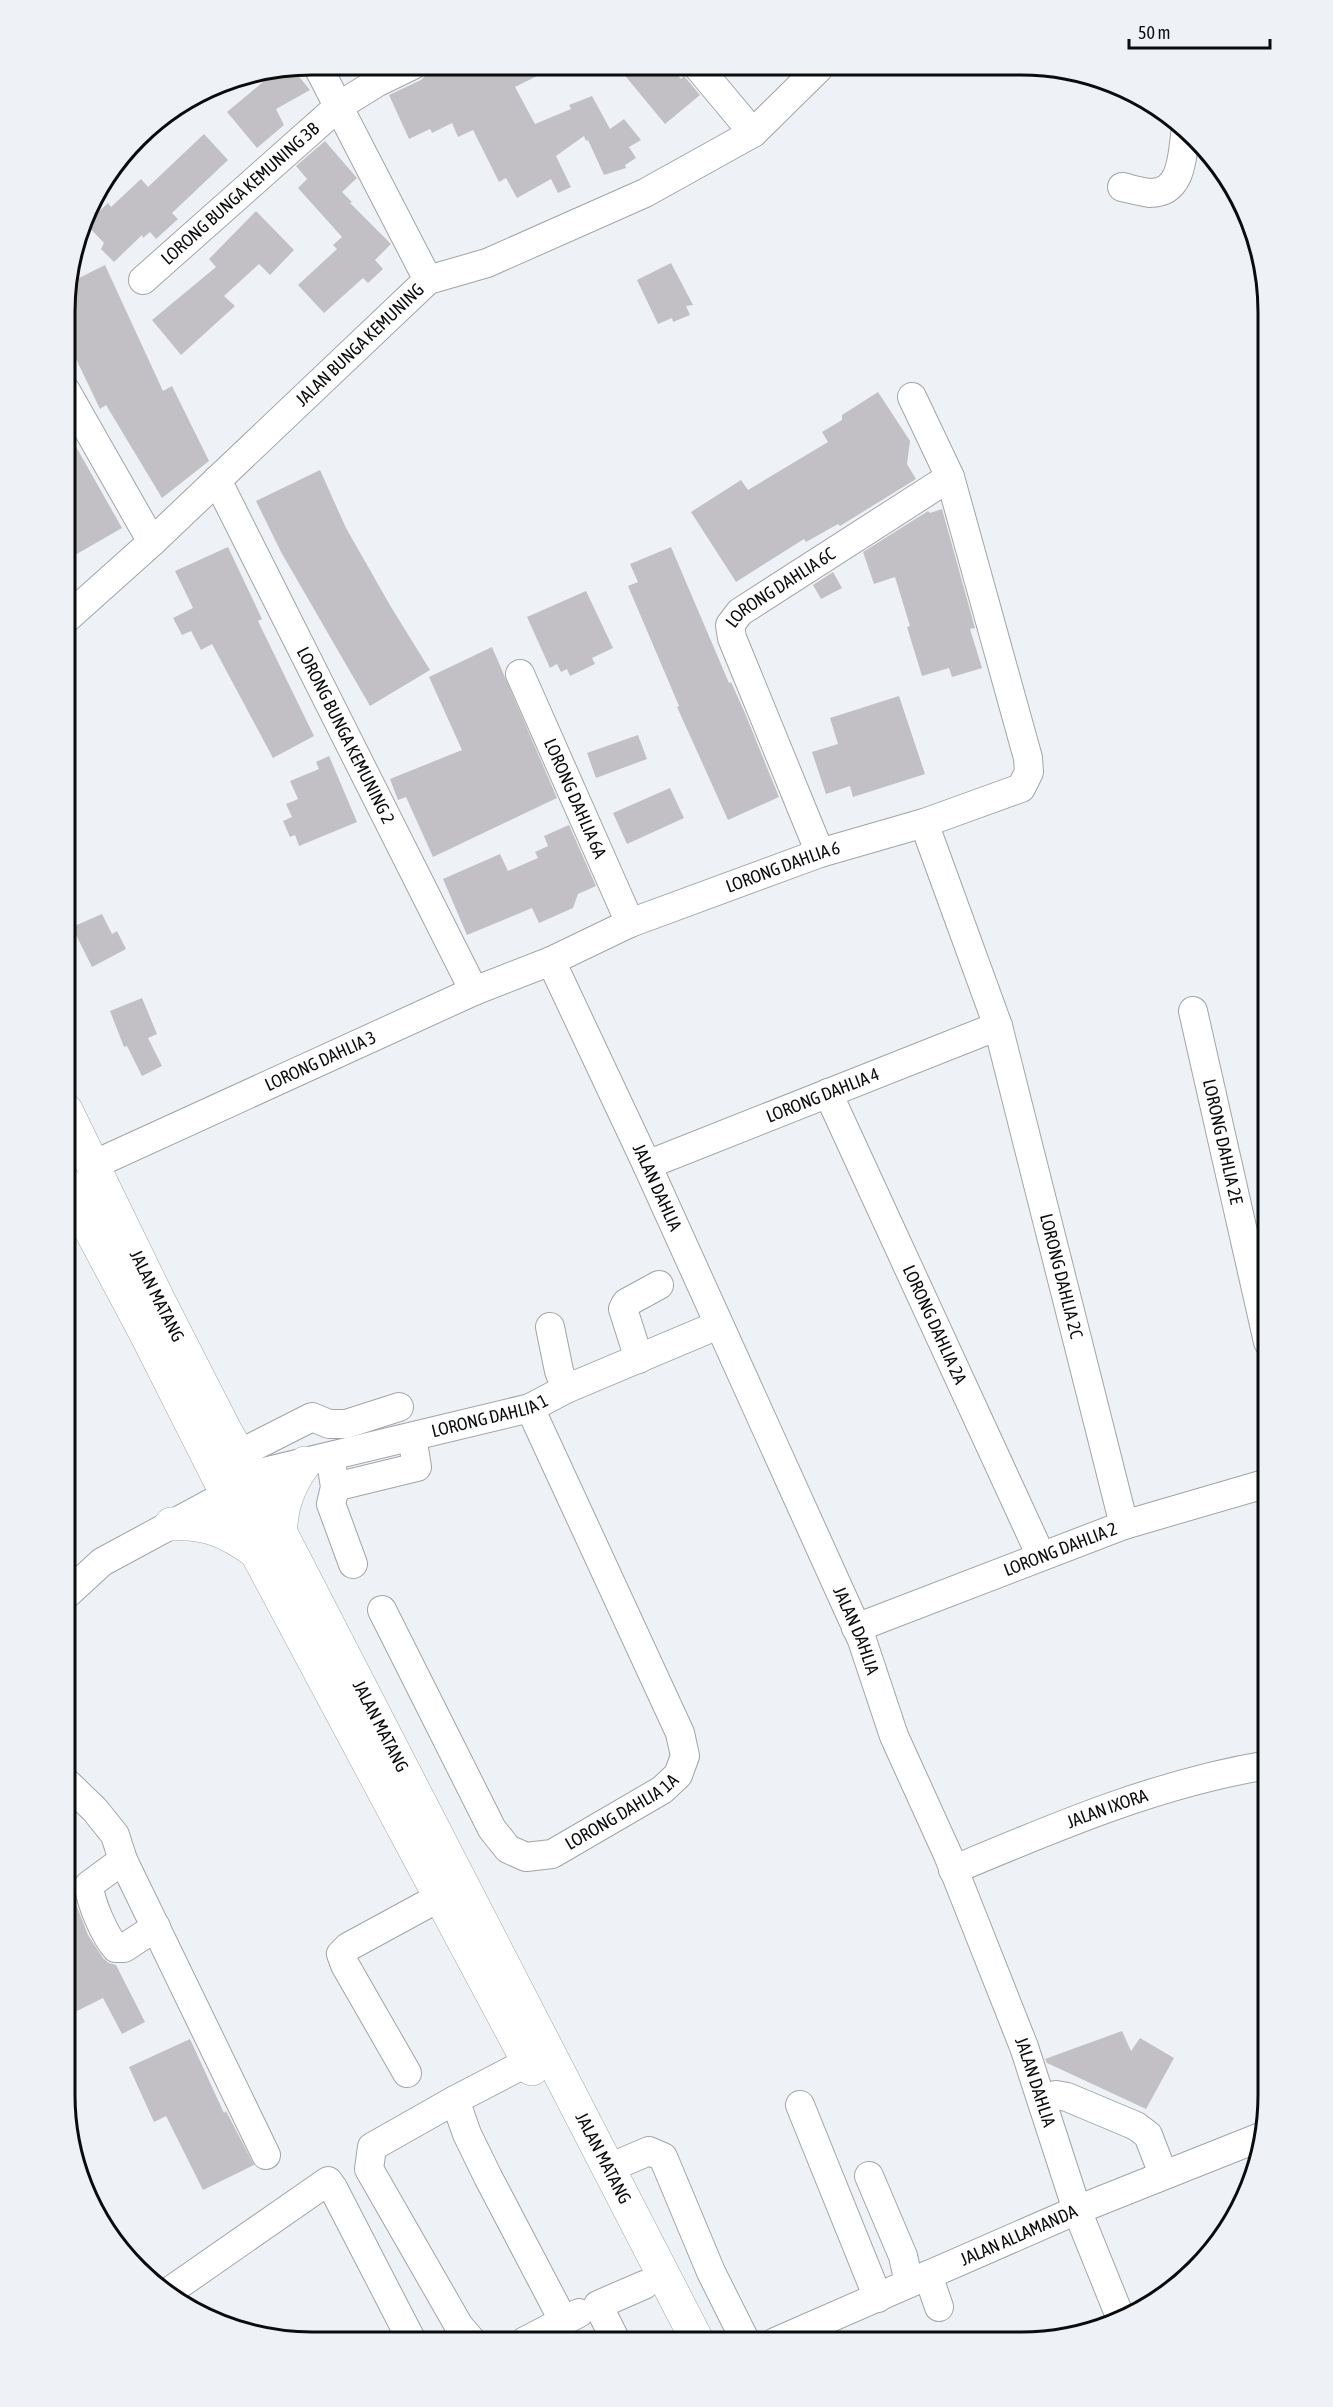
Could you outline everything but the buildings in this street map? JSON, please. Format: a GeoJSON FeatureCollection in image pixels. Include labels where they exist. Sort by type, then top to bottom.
{"type":"FeatureCollection","features":[{"type":"Feature","properties":{"kind":"main road","name":"JALAN MATANG"},"geometry":{"type":"LineString","coordinates":[[75,1128],[159,1301],[239,1454],[268,1543],[440,1897],[669,2332]]}},
{"type":"Feature","properties":{"kind":"main road","name":"JALAN MATANG"},"geometry":{"type":"LineString","coordinates":[[75,1202],[145,1332],[226,1495],[268,1543],[609,2168],[693,2332]]}},
{"type":"Feature","properties":{"kind":"main road"},"geometry":{"type":"LineString","coordinates":[[226,1495],[235,1490],[243,1476],[239,1454]]}},
{"type":"Feature","properties":{"kind":"main road"},"geometry":{"type":"LineString","coordinates":[[171,1524],[192,1523],[268,1543],[288,1489],[317,1460]]}},
{"type":"Feature","properties":{"kind":"street"},"geometry":{"type":"LineString","coordinates":[[323,75],[428,280]]}},
{"type":"Feature","properties":{"kind":"street","name":"LORONG BUNGA KEMUNING 3B"},"geometry":{"type":"LineString","coordinates":[[143,280],[339,106],[392,75]]}},
{"type":"Feature","properties":{"kind":"street"},"geometry":{"type":"LineString","coordinates":[[705,75],[753,133]]}},
{"type":"Feature","properties":{"kind":"street","name":"JALAN BUNGA KEMUNING"},"geometry":{"type":"LineString","coordinates":[[75,611],[152,542],[428,280],[487,263],[645,193],[753,133],[812,75]]}},
{"type":"Feature","properties":{"kind":"street"},"geometry":{"type":"LineString","coordinates":[[1122,187],[1150,193],[1166,190],[1177,181],[1184,140]]}},
{"type":"Feature","properties":{"kind":"street"},"geometry":{"type":"LineString","coordinates":[[912,397],[950,477]]}},
{"type":"Feature","properties":{"kind":"street"},"geometry":{"type":"LineString","coordinates":[[75,407],[152,542]]}},
{"type":"Feature","properties":{"kind":"street","name":"LORONG DAHLIA 6"},"geometry":{"type":"LineString","coordinates":[[551,961],[630,922],[820,853],[924,823],[1021,788],[1029,772],[1028,758],[950,477]]}},
{"type":"Feature","properties":{"kind":"street","name":"LORONG DAHLIA 6C"},"geometry":{"type":"LineString","coordinates":[[820,853],[732,638],[730,625],[740,612],[950,477]]}},
{"type":"Feature","properties":{"kind":"street","name":"LORONG BUNGA KEMUNING 2"},"geometry":{"type":"LineString","coordinates":[[217,480],[474,991]]}},
{"type":"Feature","properties":{"kind":"street","name":"LORONG DAHLIA 6A"},"geometry":{"type":"LineString","coordinates":[[520,674],[630,922]]}},
{"type":"Feature","properties":{"kind":"street","name":"LORONG DAHLIA 2C"},"geometry":{"type":"LineString","coordinates":[[924,823],[998,1026],[1124,1525]]}},
{"type":"Feature","properties":{"kind":"street","name":"LORONG DAHLIA 3"},"geometry":{"type":"LineString","coordinates":[[93,1165],[474,991],[551,961]]}},
{"type":"Feature","properties":{"kind":"street","name":"JALAN DAHLIA"},"geometry":{"type":"LineString","coordinates":[[551,961],[647,1165],[862,1640],[894,1736],[953,1870],[1024,2047],[1077,2210],[1118,2311]]}},
{"type":"Feature","properties":{"kind":"street","name":"LORONG DAHLIA 2E"},"geometry":{"type":"LineString","coordinates":[[1193,1011],[1258,1298]]}},
{"type":"Feature","properties":{"kind":"street","name":"LORONG DAHLIA 4"},"geometry":{"type":"LineString","coordinates":[[647,1165],[998,1026]]}},
{"type":"Feature","properties":{"kind":"street","name":"LORONG DAHLIA 2A"},"geometry":{"type":"LineString","coordinates":[[828,1093],[1041,1556]]}},
{"type":"Feature","properties":{"kind":"street"},"geometry":{"type":"LineString","coordinates":[[639,1359],[623,1309],[626,1303],[659,1285]]}},
{"type":"Feature","properties":{"kind":"street","name":"LORONG DAHLIA 1"},"geometry":{"type":"LineString","coordinates":[[239,1454],[317,1460],[530,1408],[566,1389],[718,1325]]}},
{"type":"Feature","properties":{"kind":"street"},"geometry":{"type":"LineString","coordinates":[[550,1327],[559,1371],[566,1389]]}},
{"type":"Feature","properties":{"kind":"street"},"geometry":{"type":"LineString","coordinates":[[239,1454],[312,1418],[329,1424],[346,1424],[399,1407]]}},
{"type":"Feature","properties":{"kind":"street","name":"LORONG DAHLIA 1A"},"geometry":{"type":"LineString","coordinates":[[382,1610],[492,1829],[508,1849],[526,1857],[552,1854],[662,1790],[678,1775],[685,1756],[680,1733],[530,1408]]}},
{"type":"Feature","properties":{"kind":"street"},"geometry":{"type":"LineString","coordinates":[[335,1487],[417,1467],[412,1437]]}},
{"type":"Feature","properties":{"kind":"street"},"geometry":{"type":"LineString","coordinates":[[317,1460],[335,1487],[331,1504],[353,1564]]}},
{"type":"Feature","properties":{"kind":"street","name":"LORONG DAHLIA 2"},"geometry":{"type":"LineString","coordinates":[[856,1628],[1124,1525],[1258,1486]]}},
{"type":"Feature","properties":{"kind":"street"},"geometry":{"type":"LineString","coordinates":[[75,1587],[102,1562],[226,1495]]}},
{"type":"Feature","properties":{"kind":"street","name":"JALAN IXORA"},"geometry":{"type":"LineString","coordinates":[[953,1870],[1115,1805],[1233,1771],[1258,1767]]}},
{"type":"Feature","properties":{"kind":"street"},"geometry":{"type":"LineString","coordinates":[[75,1791],[95,1810],[115,1835],[123,1860],[266,2155]]}},
{"type":"Feature","properties":{"kind":"street"},"geometry":{"type":"LineString","coordinates":[[123,1860],[89,1885],[92,1900],[111,1942],[116,1948],[124,1948],[156,1928]]}},
{"type":"Feature","properties":{"kind":"street"},"geometry":{"type":"LineString","coordinates":[[407,2073],[345,1965],[341,1954],[348,1947],[440,1897]]}},
{"type":"Feature","properties":{"kind":"street"},"geometry":{"type":"LineString","coordinates":[[464,2332],[369,2169],[372,2147],[528,2062]]}},
{"type":"Feature","properties":{"kind":"street"},"geometry":{"type":"LineString","coordinates":[[1042,2100],[1056,2095],[1067,2097],[1136,2126],[1148,2135],[1163,2174]]}},
{"type":"Feature","properties":{"kind":"street"},"geometry":{"type":"LineString","coordinates":[[455,2100],[467,2134],[563,2320]]}},
{"type":"Feature","properties":{"kind":"street"},"geometry":{"type":"LineString","coordinates":[[800,2104],[878,2298]]}},
{"type":"Feature","properties":{"kind":"street","name":"JALAN ALLAMANDA"},"geometry":{"type":"LineString","coordinates":[[798,2332],[1077,2210],[1253,2140]]}},
{"type":"Feature","properties":{"kind":"street"},"geometry":{"type":"LineString","coordinates":[[609,2168],[649,2151],[663,2157],[711,2272],[741,2332]]}},
{"type":"Feature","properties":{"kind":"street"},"geometry":{"type":"LineString","coordinates":[[869,2176],[903,2256],[939,2307]]}},
{"type":"Feature","properties":{"kind":"street"},"geometry":{"type":"LineString","coordinates":[[174,2288],[328,2181],[407,2332]]}},
{"type":"Feature","properties":{"kind":"street"},"geometry":{"type":"LineString","coordinates":[[541,2332],[563,2320],[644,2285]]}},
{"type":"Feature","properties":{"kind":"street"},"geometry":{"type":"LineString","coordinates":[[598,2305],[612,2332]]}}]}
